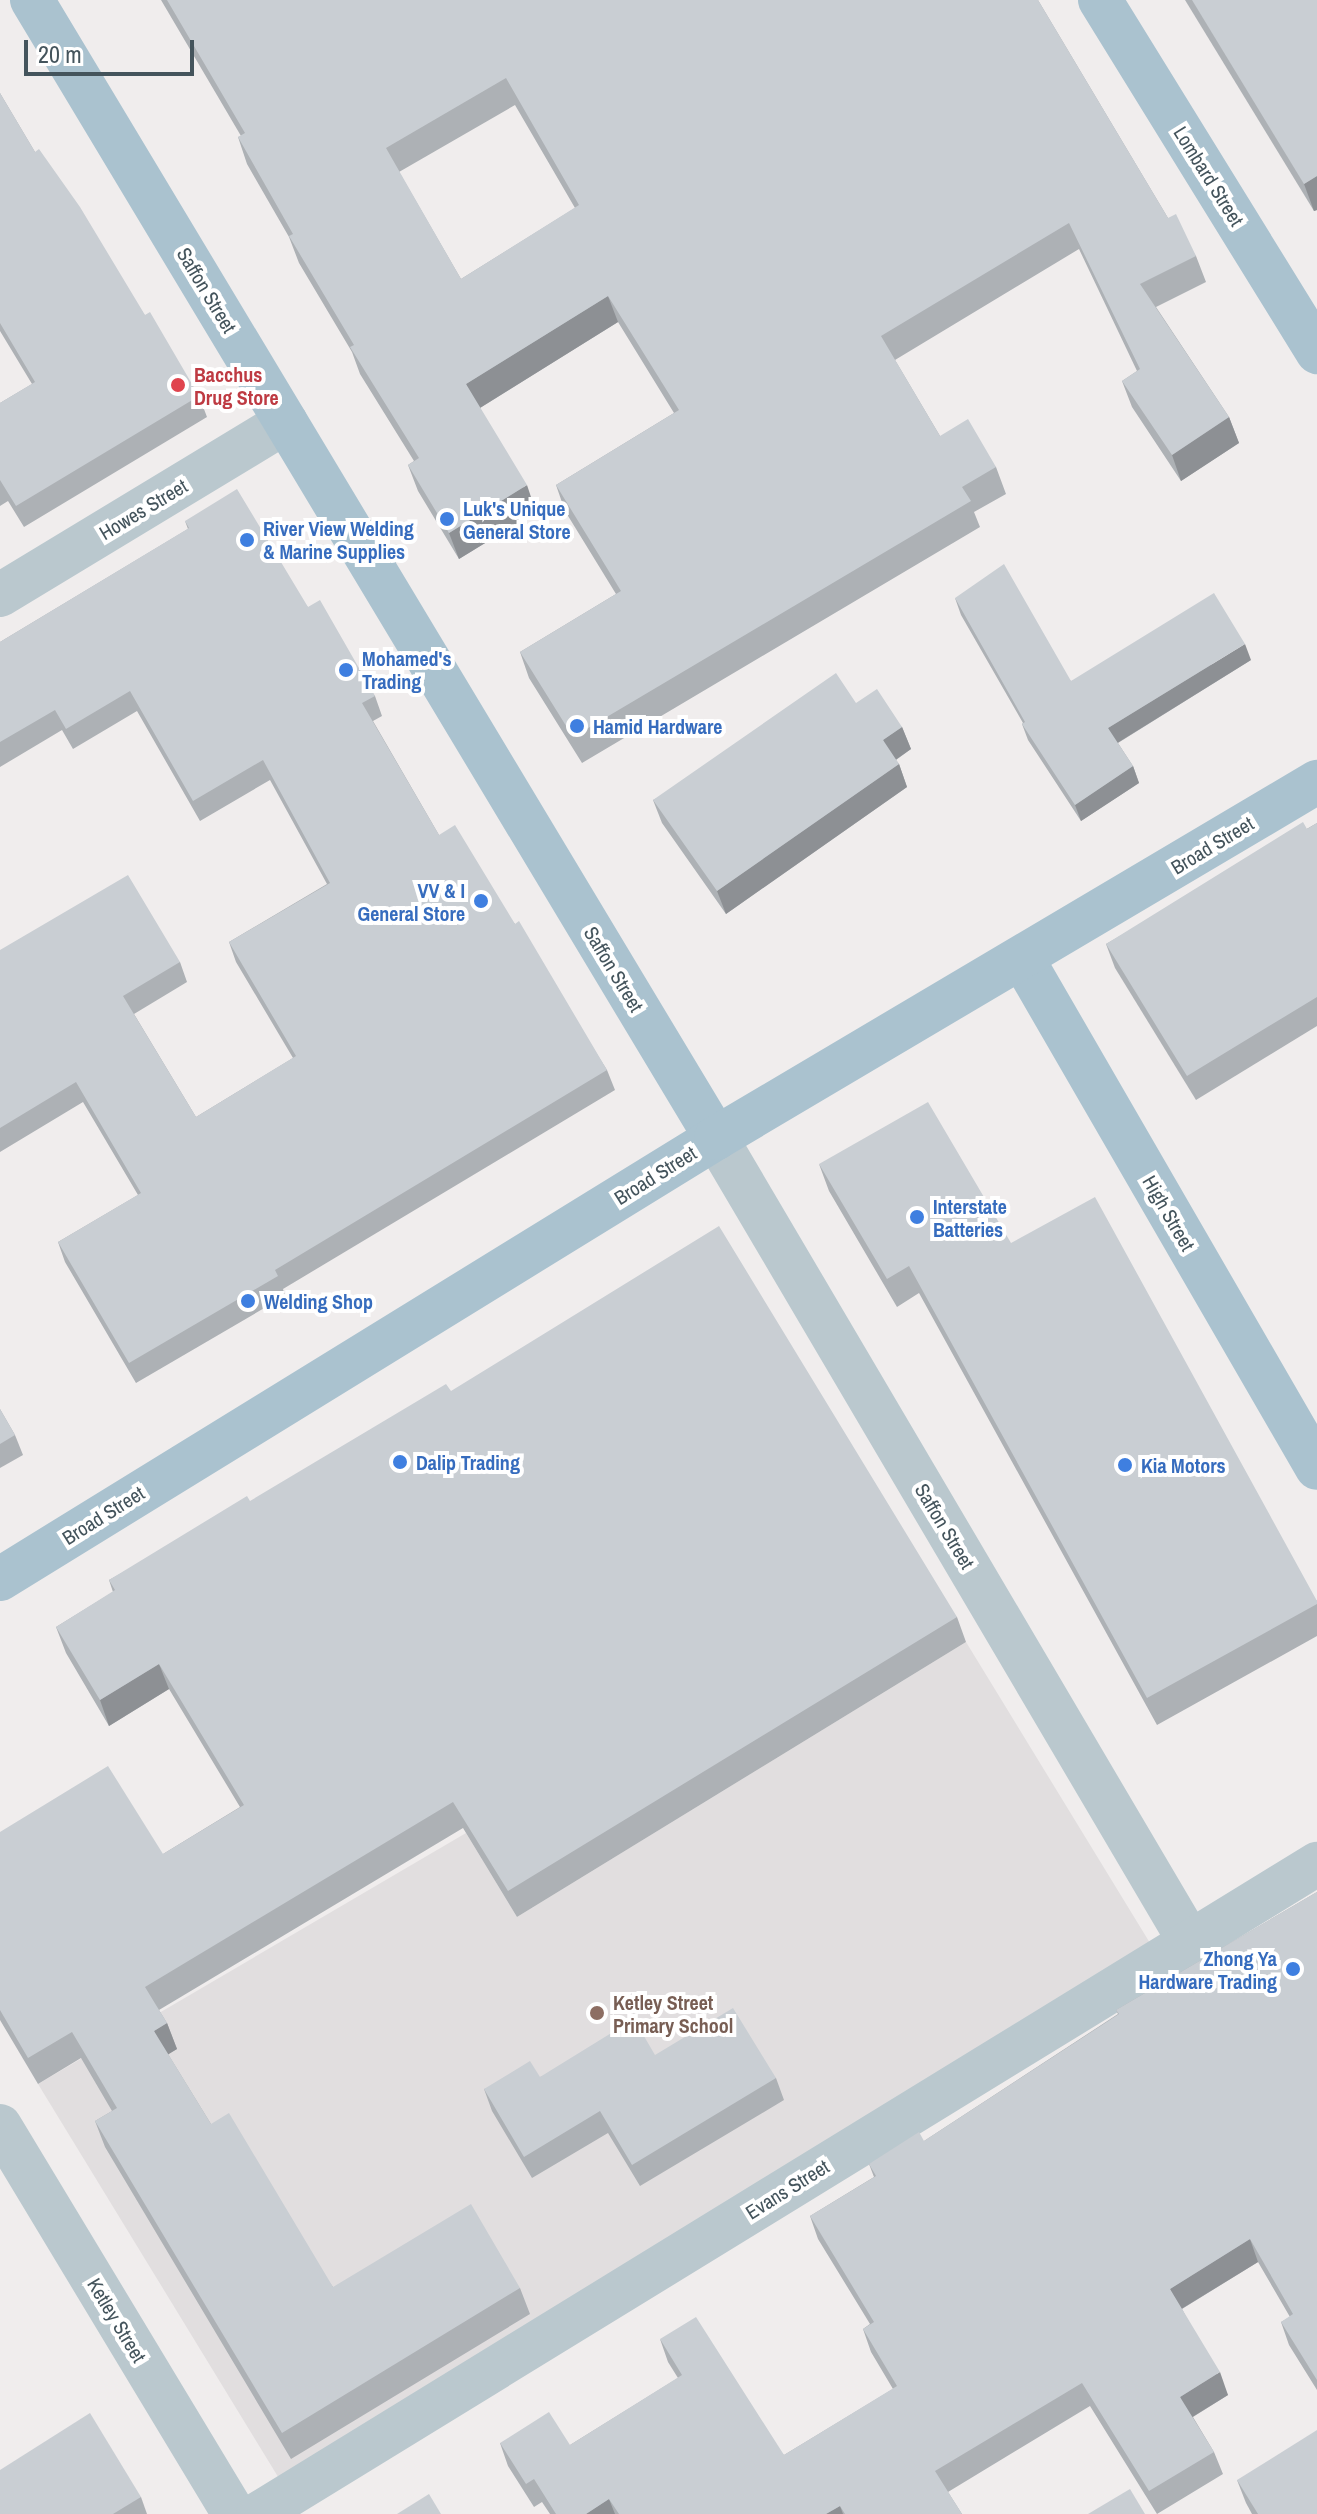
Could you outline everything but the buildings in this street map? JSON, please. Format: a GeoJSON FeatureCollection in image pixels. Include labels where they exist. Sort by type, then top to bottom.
{"type":"FeatureCollection","features":[{"type":"Feature","properties":{"kind":"main road","name":"Saffon Street"},"geometry":{"type":"LineString","coordinates":[[32,0],[716,1138]]}},
{"type":"Feature","properties":{"kind":"main road","name":"Lombard Street"},"geometry":{"type":"LineString","coordinates":[[1100,0],[1317,352]]}},
{"type":"Feature","properties":{"kind":"main road","name":"Broad Street"},"geometry":{"type":"LineString","coordinates":[[0,1579],[716,1138],[1317,782]]}},
{"type":"Feature","properties":{"kind":"main road","name":"High Street"},"geometry":{"type":"LineString","coordinates":[[1022,958],[1317,1468]]}},
{"type":"Feature","properties":{"kind":"street","name":"Howes Street"},"geometry":{"type":"LineString","coordinates":[[0,595],[286,422]]}},
{"type":"Feature","properties":{"kind":"street","name":"Saffon Street"},"geometry":{"type":"LineString","coordinates":[[716,1138],[1190,1942]]}},
{"type":"Feature","properties":{"kind":"street","name":"Evans Street"},"geometry":{"type":"LineString","coordinates":[[258,2514],[1317,1864]]}},
{"type":"Feature","properties":{"kind":"street","name":"Ketley Street"},"geometry":{"type":"LineString","coordinates":[[0,2126],[234,2514]]}},
{"type":"Feature","properties":{"kind":"shaded area","name":"Ketley Street Primary School"},"geometry":{"type":"Polygon","coordinates":[[[966,1642],[1150,1943],[280,2480],[38,2084],[466,1833],[517,1917],[966,1642]]]}},
{"type":"Feature","properties":{"kind":"place","name":"Bacchus Drug Store"},"geometry":{"type":"Point","coordinates":[178,385]}},
{"type":"Feature","properties":{"kind":"place","name":"Luk's Unique General Store"},"geometry":{"type":"Point","coordinates":[447,519]}},
{"type":"Feature","properties":{"kind":"place","name":"River View Welding & Marine Supplies"},"geometry":{"type":"Point","coordinates":[247,540]}},
{"type":"Feature","properties":{"kind":"place","name":"Mohamed's Trading"},"geometry":{"type":"Point","coordinates":[346,670]}},
{"type":"Feature","properties":{"kind":"place","name":"Hamid Hardware"},"geometry":{"type":"Point","coordinates":[577,726]}},
{"type":"Feature","properties":{"kind":"place","name":"VV & I General Store"},"geometry":{"type":"Point","coordinates":[481,901]}},
{"type":"Feature","properties":{"kind":"place","name":"Interstate Batteries"},"geometry":{"type":"Point","coordinates":[917,1217]}},
{"type":"Feature","properties":{"kind":"place","name":"Welding Shop"},"geometry":{"type":"Point","coordinates":[248,1301]}},
{"type":"Feature","properties":{"kind":"place","name":"Dalip Trading"},"geometry":{"type":"Point","coordinates":[400,1462]}},
{"type":"Feature","properties":{"kind":"place","name":"Kia Motors"},"geometry":{"type":"Point","coordinates":[1125,1465]}},
{"type":"Feature","properties":{"kind":"place","name":"Zhong Ya Hardware Trading"},"geometry":{"type":"Point","coordinates":[1293,1969]}},
{"type":"Feature","properties":{"kind":"place","name":"Ketley Street Primary School"},"geometry":{"type":"Point","coordinates":[597,2013]}}]}
